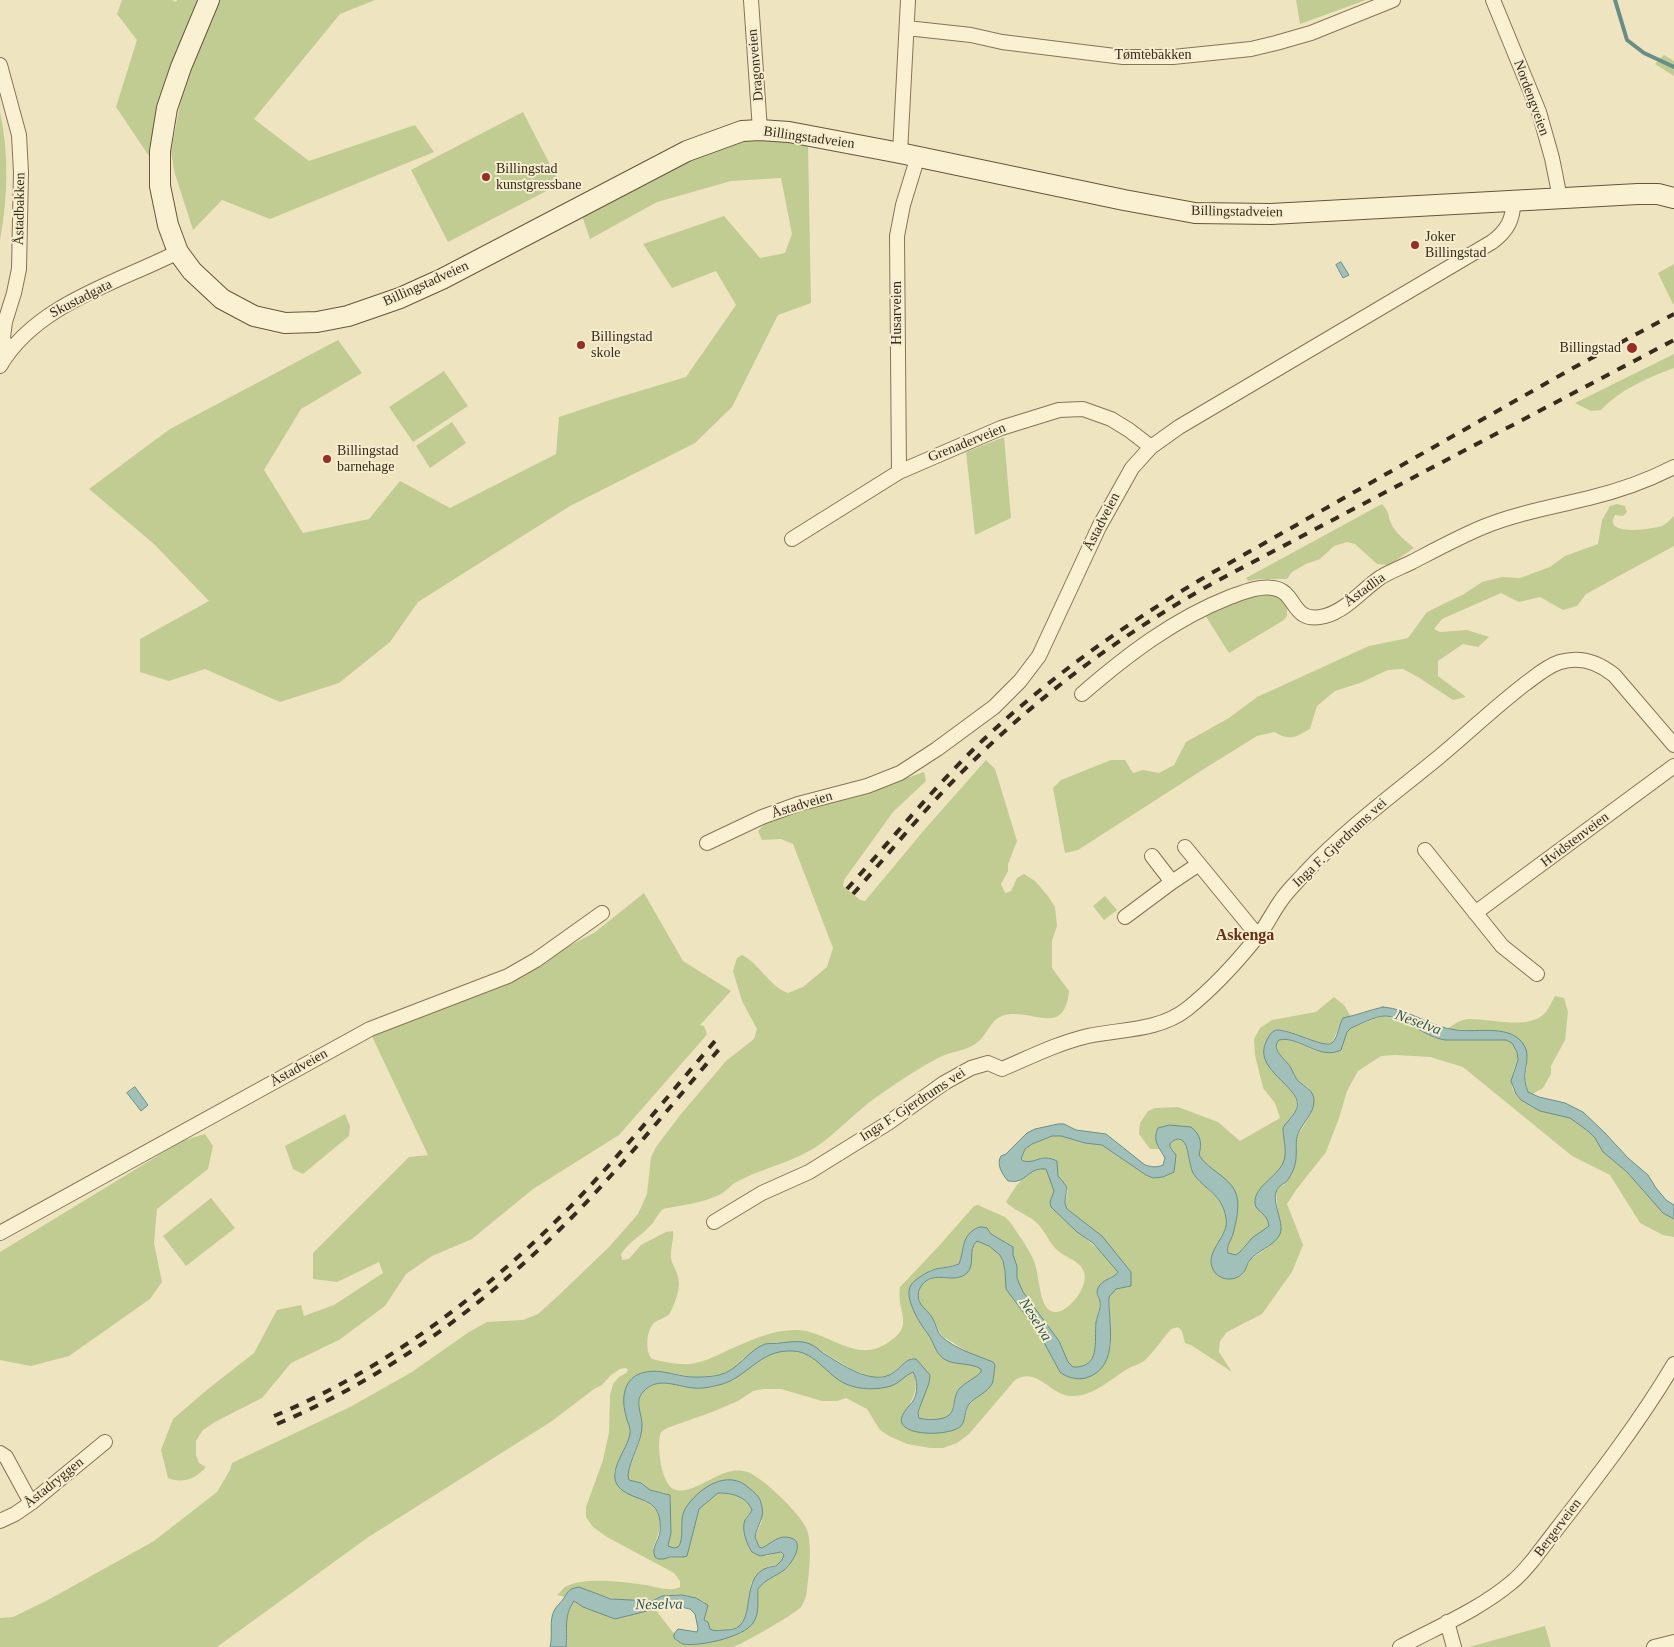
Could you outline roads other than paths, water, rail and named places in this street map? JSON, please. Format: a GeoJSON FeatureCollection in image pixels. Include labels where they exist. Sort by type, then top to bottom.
{"type":"FeatureCollection","features":[{"type":"Feature","properties":{"kind":"main road","name":"Billingstadveien"},"geometry":{"type":"LineString","coordinates":[[209,0],[167,108],[160,151],[160,186],[168,225],[178,252],[192,271],[222,299],[254,316],[285,323],[317,322],[348,316],[400,298],[442,279],[687,151],[742,131],[789,132],[1195,213],[1271,214],[1638,194],[1658,194],[1673,197]]}},
{"type":"Feature","properties":{"kind":"street","name":"Dragonveien"},"geometry":{"type":"LineString","coordinates":[[751,0],[760,130]]}},
{"type":"Feature","properties":{"kind":"street","name":"Husarveien"},"geometry":{"type":"LineString","coordinates":[[899,472],[897,236],[909,155],[908,0]]}},
{"type":"Feature","properties":{"kind":"street","name":"Tømtebakken"},"geometry":{"type":"LineString","coordinates":[[907,28],[972,35],[1002,42],[1122,57],[1174,57],[1252,49],[1276,43],[1312,33],[1393,0]]}},
{"type":"Feature","properties":{"kind":"street","name":"Nordengveien"},"geometry":{"type":"LineString","coordinates":[[1493,0],[1539,112],[1552,158],[1560,198]]}},
{"type":"Feature","properties":{"kind":"street","name":"Åstadbakken"},"geometry":{"type":"LineString","coordinates":[[0,65],[19,135],[21,172],[19,269],[14,293],[4,322],[4,360]]}},
{"type":"Feature","properties":{"kind":"street","name":"Åstadveien"},"geometry":{"type":"LineString","coordinates":[[707,843],[762,817],[798,804],[867,786],[900,773],[938,749],[994,708],[1020,681],[1039,656],[1108,510],[1132,468],[1151,446],[1187,422],[1492,242],[1506,230],[1512,216],[1513,200]]}},
{"type":"Feature","properties":{"kind":"street","name":"Skustadgata"},"geometry":{"type":"LineString","coordinates":[[4,360],[30,330],[50,314],[178,252]]}},
{"type":"Feature","properties":{"kind":"street","name":"Grenaderveien"},"geometry":{"type":"LineString","coordinates":[[792,539],[899,472],[1001,428],[1059,410],[1083,409],[1111,419],[1151,446]]}},
{"type":"Feature","properties":{"kind":"street","name":"Åstadlia"},"geometry":{"type":"LineString","coordinates":[[1082,694],[1136,649],[1164,630],[1201,609],[1252,589],[1275,588],[1287,594],[1299,613],[1306,616],[1326,616],[1350,601],[1383,576],[1484,527],[1528,512],[1632,486],[1674,467]]}},
{"type":"Feature","properties":{"kind":"street","name":"Inga F. Gjerdrums vei"},"geometry":{"type":"LineString","coordinates":[[714,1222],[762,1193],[809,1172],[888,1123],[944,1083],[971,1068],[988,1063],[1002,1069],[1056,1046],[1087,1036],[1141,1028],[1186,1010],[1212,986],[1258,936],[1282,900],[1306,872],[1387,798],[1440,756],[1500,703],[1541,672],[1562,662],[1581,660],[1602,666],[1614,675],[1674,745]]}},
{"type":"Feature","properties":{"kind":"street","name":"Hvidstenveien"},"geometry":{"type":"LineString","coordinates":[[1476,913],[1674,766]]}},
{"type":"Feature","properties":{"kind":"street"},"geometry":{"type":"LineString","coordinates":[[1185,847],[1258,936]]}},
{"type":"Feature","properties":{"kind":"street"},"geometry":{"type":"LineString","coordinates":[[1424,850],[1502,946],[1537,974]]}},
{"type":"Feature","properties":{"kind":"street"},"geometry":{"type":"LineString","coordinates":[[1152,856],[1172,882]]}},
{"type":"Feature","properties":{"kind":"street"},"geometry":{"type":"LineString","coordinates":[[1125,917],[1199,864]]}},
{"type":"Feature","properties":{"kind":"street","name":"Åstadveien"},"geometry":{"type":"LineString","coordinates":[[0,1233],[370,1029],[508,976],[536,960],[602,913]]}},
{"type":"Feature","properties":{"kind":"street","name":"Bergerveien"},"geometry":{"type":"LineString","coordinates":[[1400,1647],[1498,1593],[1516,1578],[1533,1560],[1621,1446],[1674,1364]]}},
{"type":"Feature","properties":{"kind":"street","name":"Åstadryggen"},"geometry":{"type":"LineString","coordinates":[[0,1521],[15,1514],[30,1503],[105,1442]]}},
{"type":"Feature","properties":{"kind":"street"},"geometry":{"type":"LineString","coordinates":[[0,1453],[6,1456],[30,1503]]}},
{"type":"Feature","properties":{"kind":"street"},"geometry":{"type":"LineString","coordinates":[[1447,1622],[1454,1647]]}},
{"type":"Feature","properties":{"kind":"street"},"geometry":{"type":"LineString","coordinates":[[1654,1647],[1674,1642]]}},
{"type":"Feature","properties":{"kind":"water"},"geometry":{"type":"Polygon","coordinates":[[[1341,262],[1349,275],[1343,278],[1336,265],[1341,262]]]}},
{"type":"Feature","properties":{"kind":"water","name":"Neselva"},"geometry":{"type":"Polygon","coordinates":[[[1383,1007],[1402,1011],[1447,1029],[1504,1032],[1519,1040],[1527,1053],[1525,1078],[1528,1092],[1539,1097],[1565,1103],[1583,1112],[1628,1158],[1648,1175],[1666,1200],[1674,1205],[1674,1219],[1663,1213],[1627,1172],[1603,1152],[1595,1138],[1588,1131],[1570,1118],[1540,1111],[1521,1100],[1516,1094],[1511,1081],[1518,1060],[1517,1052],[1512,1043],[1506,1040],[1445,1040],[1429,1035],[1399,1019],[1381,1016],[1351,1028],[1347,1032],[1341,1050],[1333,1053],[1317,1050],[1286,1039],[1279,1040],[1276,1047],[1278,1051],[1298,1081],[1311,1091],[1314,1101],[1310,1114],[1297,1137],[1296,1160],[1293,1171],[1288,1180],[1276,1192],[1275,1197],[1281,1226],[1279,1236],[1273,1243],[1249,1261],[1242,1274],[1233,1279],[1223,1278],[1218,1276],[1212,1267],[1212,1255],[1225,1230],[1226,1218],[1217,1197],[1193,1173],[1185,1143],[1181,1140],[1173,1141],[1170,1144],[1176,1155],[1174,1172],[1163,1177],[1153,1178],[1102,1145],[1085,1143],[1061,1136],[1052,1136],[1032,1144],[1025,1149],[1021,1159],[1028,1162],[1042,1158],[1057,1161],[1058,1176],[1067,1189],[1065,1204],[1067,1209],[1102,1236],[1131,1272],[1131,1286],[1116,1289],[1109,1297],[1110,1343],[1104,1364],[1097,1372],[1080,1379],[1069,1377],[1060,1372],[1040,1335],[1006,1289],[1005,1271],[1000,1255],[989,1246],[977,1241],[972,1249],[971,1265],[967,1273],[957,1278],[936,1278],[926,1281],[919,1290],[918,1295],[920,1303],[931,1315],[941,1336],[959,1348],[993,1362],[995,1365],[992,1384],[988,1390],[969,1404],[963,1424],[956,1429],[942,1433],[925,1433],[910,1430],[902,1424],[903,1414],[913,1401],[917,1390],[917,1383],[913,1372],[891,1386],[874,1389],[857,1387],[839,1380],[815,1360],[801,1352],[793,1351],[771,1354],[729,1381],[706,1388],[666,1383],[654,1384],[648,1387],[639,1400],[642,1421],[641,1432],[628,1475],[629,1480],[641,1483],[650,1490],[670,1495],[671,1533],[668,1546],[674,1548],[680,1544],[683,1513],[691,1501],[705,1488],[714,1483],[732,1480],[741,1482],[749,1488],[760,1501],[762,1517],[755,1537],[759,1547],[762,1548],[779,1538],[787,1537],[795,1540],[797,1544],[796,1554],[787,1567],[758,1589],[757,1611],[753,1623],[741,1633],[731,1637],[690,1645],[683,1644],[674,1638],[674,1634],[678,1629],[697,1632],[695,1614],[690,1609],[681,1607],[655,1609],[615,1619],[583,1607],[574,1601],[568,1612],[566,1647],[550,1647],[554,1611],[570,1590],[579,1587],[611,1599],[652,1601],[662,1596],[682,1595],[696,1598],[708,1605],[704,1620],[708,1622],[710,1629],[718,1631],[737,1628],[743,1621],[747,1611],[751,1588],[755,1578],[763,1570],[776,1566],[784,1555],[781,1552],[760,1556],[752,1552],[744,1532],[744,1524],[752,1510],[746,1501],[738,1496],[718,1493],[699,1509],[687,1556],[664,1559],[655,1557],[654,1550],[660,1530],[658,1513],[650,1504],[622,1490],[615,1480],[616,1467],[630,1434],[626,1418],[624,1393],[632,1378],[651,1371],[692,1377],[716,1376],[726,1373],[753,1351],[765,1344],[803,1342],[814,1346],[854,1371],[867,1376],[882,1377],[889,1375],[907,1361],[916,1359],[930,1375],[929,1383],[918,1412],[919,1418],[932,1420],[945,1417],[952,1412],[959,1389],[979,1374],[981,1369],[972,1365],[953,1363],[941,1357],[914,1310],[909,1290],[913,1283],[926,1273],[959,1264],[966,1238],[972,1231],[981,1227],[987,1228],[991,1234],[1013,1247],[1013,1255],[1017,1266],[1017,1278],[1023,1292],[1059,1341],[1068,1362],[1073,1367],[1082,1366],[1088,1363],[1094,1352],[1096,1322],[1100,1305],[1098,1288],[1118,1272],[1093,1243],[1077,1232],[1051,1207],[1050,1202],[1054,1191],[1046,1169],[1033,1171],[1021,1180],[1008,1181],[999,1166],[1001,1156],[1006,1154],[1027,1133],[1035,1129],[1064,1124],[1076,1130],[1106,1134],[1145,1165],[1158,1167],[1163,1165],[1165,1158],[1156,1140],[1158,1128],[1169,1125],[1191,1127],[1197,1133],[1200,1140],[1199,1155],[1207,1165],[1228,1181],[1237,1196],[1237,1218],[1228,1246],[1228,1253],[1236,1255],[1252,1238],[1269,1226],[1266,1218],[1256,1207],[1255,1198],[1261,1187],[1276,1173],[1283,1163],[1285,1150],[1283,1128],[1297,1109],[1297,1101],[1294,1094],[1269,1067],[1265,1059],[1264,1051],[1269,1036],[1276,1030],[1290,1032],[1322,1043],[1332,1043],[1343,1018],[1383,1007]]]}},
{"type":"Feature","properties":{"kind":"water"},"geometry":{"type":"Polygon","coordinates":[[[135,1087],[148,1105],[141,1111],[127,1093],[135,1087]]]}},
{"type":"Feature","properties":{"kind":"waterway"},"geometry":{"type":"LineString","coordinates":[[1615,0],[1627,40],[1644,53],[1674,67]]}},
{"type":"Feature","properties":{"kind":"railway"},"geometry":{"type":"LineString","coordinates":[[847,889],[930,795],[982,741],[1063,672],[1120,631],[1210,574],[1573,368],[1674,314]]}},
{"type":"Feature","properties":{"kind":"railway"},"geometry":{"type":"LineString","coordinates":[[853,894],[931,804],[988,747],[1048,694],[1112,646],[1215,582],[1674,340]]}},
{"type":"Feature","properties":{"kind":"railway"},"geometry":{"type":"LineString","coordinates":[[274,1416],[316,1397],[396,1351],[471,1297],[573,1204],[628,1144],[715,1041]]}},
{"type":"Feature","properties":{"kind":"railway"},"geometry":{"type":"LineString","coordinates":[[277,1424],[319,1405],[400,1359],[476,1304],[512,1274],[546,1243],[598,1190],[721,1047]]}},
{"type":"Feature","properties":{"kind":"place","name":"Billingstad kunstgressbane"},"geometry":{"type":"Point","coordinates":[486,177]}},
{"type":"Feature","properties":{"kind":"place","name":"Joker Billingstad"},"geometry":{"type":"Point","coordinates":[1415,245]}},
{"type":"Feature","properties":{"kind":"place","name":"Billingstad skole"},"geometry":{"type":"Point","coordinates":[581,345]}},
{"type":"Feature","properties":{"kind":"place","name":"Billingstad"},"geometry":{"type":"Point","coordinates":[1632,348]}},
{"type":"Feature","properties":{"kind":"place","name":"Billingstad barnehage"},"geometry":{"type":"Point","coordinates":[327,459]}},
{"type":"Feature","properties":{"kind":"district","name":"Askenga"},"geometry":{"type":"Point","coordinates":[1245,936]}}]}
